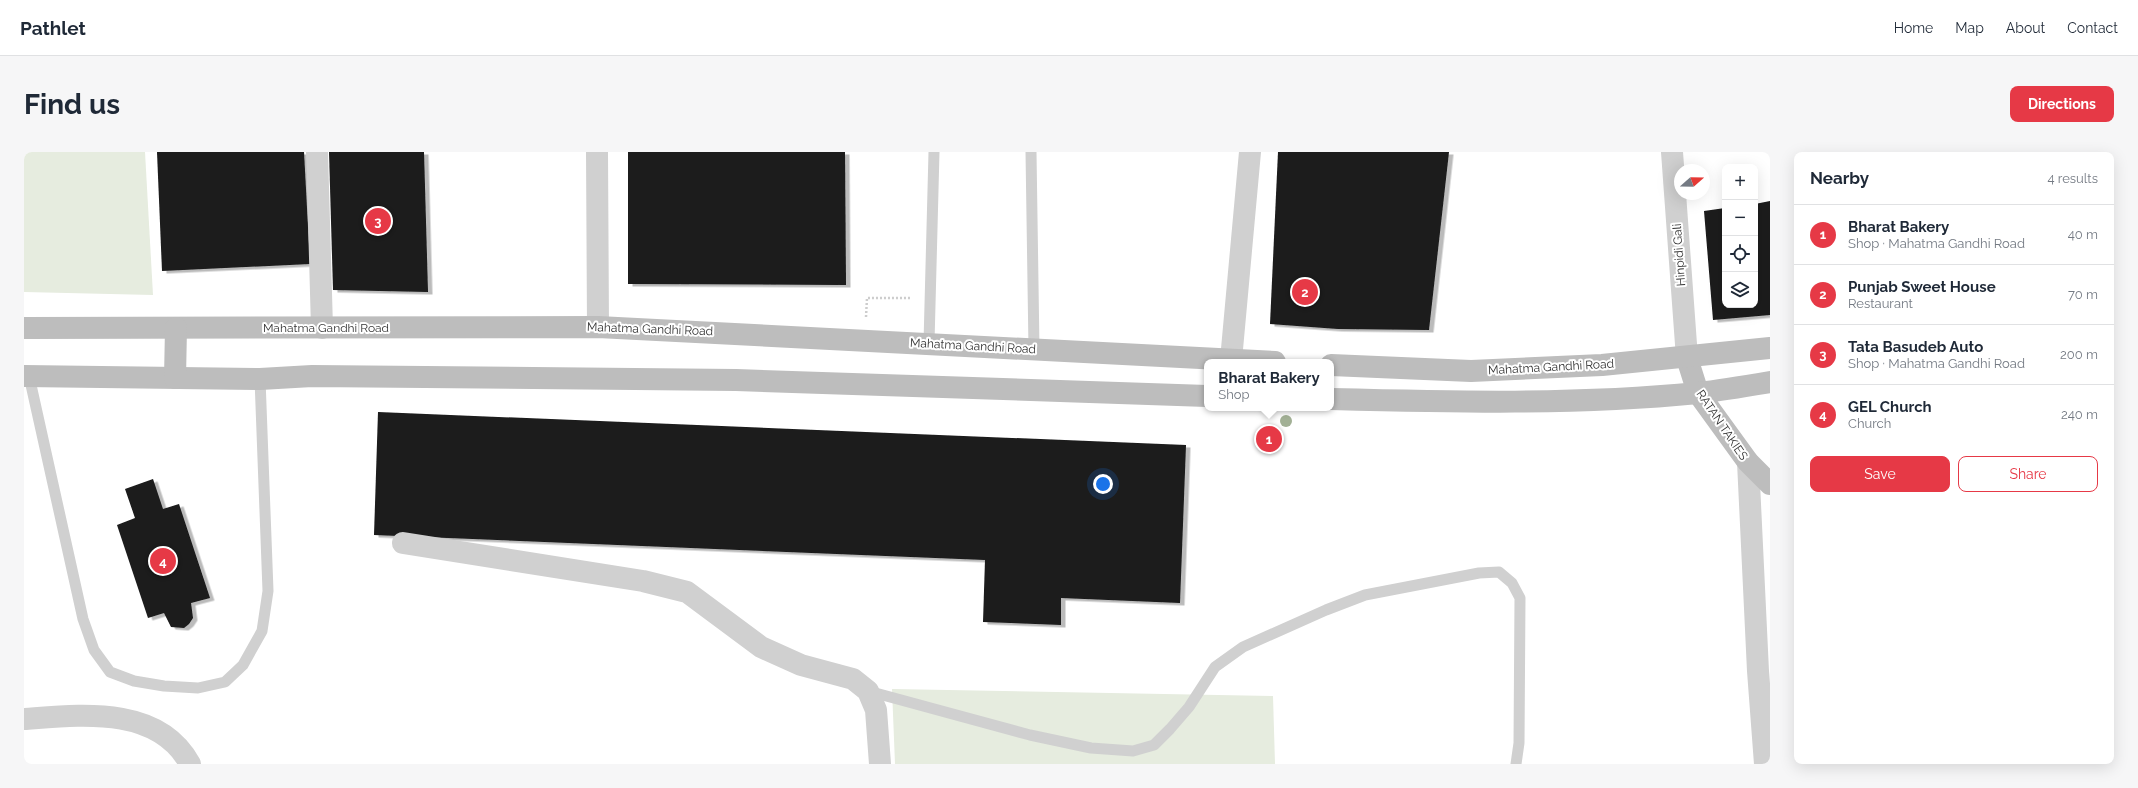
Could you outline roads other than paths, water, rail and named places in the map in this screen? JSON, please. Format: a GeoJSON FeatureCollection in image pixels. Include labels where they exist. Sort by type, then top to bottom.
{"type":"FeatureCollection","features":[{"type":"Feature","properties":{"kind":"main road","name":"Mahatma Gandhi Road"},"geometry":{"type":"LineString","coordinates":[[24,328],[598,327],[929,343],[1213,359]]}},
{"type":"Feature","properties":{"kind":"main road"},"geometry":{"type":"LineString","coordinates":[[175,378],[176,328]]}},
{"type":"Feature","properties":{"kind":"main road","name":"Mahatma Gandhi Road"},"geometry":{"type":"LineString","coordinates":[[1334,365],[1471,371],[1602,365],[1687,358],[1770,348]]}},
{"type":"Feature","properties":{"kind":"main road","name":"RATAN TAKIES"},"geometry":{"type":"LineString","coordinates":[[1687,358],[1698,393],[1748,462],[1770,484]]}},
{"type":"Feature","properties":{"kind":"main road"},"geometry":{"type":"LineString","coordinates":[[26,376],[260,379],[320,376],[736,380],[1204,396]]}},
{"type":"Feature","properties":{"kind":"main road"},"geometry":{"type":"LineString","coordinates":[[1334,399],[1467,402],[1589,399],[1698,393],[1770,382]]}},
{"type":"Feature","properties":{"kind":"street"},"geometry":{"type":"LineString","coordinates":[[317,152],[322,328]]}},
{"type":"Feature","properties":{"kind":"street"},"geometry":{"type":"LineString","coordinates":[[597,152],[598,327]]}},
{"type":"Feature","properties":{"kind":"street"},"geometry":{"type":"LineString","coordinates":[[1231,359],[1250,152]]}},
{"type":"Feature","properties":{"kind":"street","name":"Hinpidi Gali"},"geometry":{"type":"LineString","coordinates":[[1672,152],[1687,358]]}},
{"type":"Feature","properties":{"kind":"street"},"geometry":{"type":"LineString","coordinates":[[1748,462],[1758,671],[1765,764]]}},
{"type":"Feature","properties":{"kind":"street"},"geometry":{"type":"LineString","coordinates":[[402,543],[643,581],[687,592],[761,647],[801,665],[853,679],[868,691],[876,710],[880,764]]}},
{"type":"Feature","properties":{"kind":"street"},"geometry":{"type":"LineString","coordinates":[[24,719],[71,716],[129,720],[151,727],[168,736],[184,754],[190,764]]}},
{"type":"Feature","properties":{"kind":"lane"},"geometry":{"type":"LineString","coordinates":[[929,343],[934,152]]}},
{"type":"Feature","properties":{"kind":"lane"},"geometry":{"type":"LineString","coordinates":[[1031,152],[1034,349]]}},
{"type":"Feature","properties":{"kind":"lane"},"geometry":{"type":"LineString","coordinates":[[26,376],[83,619],[94,650],[110,672],[128,679],[164,686],[198,688],[225,682],[243,665],[262,631],[268,591],[260,379]]}},
{"type":"Feature","properties":{"kind":"lane"},"geometry":{"type":"LineString","coordinates":[[868,691],[1030,735],[1091,748],[1133,751],[1154,745],[1189,707],[1215,667],[1243,647],[1326,610],[1365,595],[1445,578],[1478,573],[1499,572],[1512,582],[1520,598],[1519,736],[1516,764]]}},
{"type":"Feature","properties":{"kind":"place","name":"Tata Basudeb Auto"},"geometry":{"type":"Point","coordinates":[378,221]}},
{"type":"Feature","properties":{"kind":"place","name":"Punjab Sweet House"},"geometry":{"type":"Point","coordinates":[1305,292]}},
{"type":"Feature","properties":{"kind":"place","name":"Bharat Bakery"},"geometry":{"type":"Point","coordinates":[1269,439]}},
{"type":"Feature","properties":{"kind":"place","name":"GEL Church"},"geometry":{"type":"Point","coordinates":[163,561]}}]}
